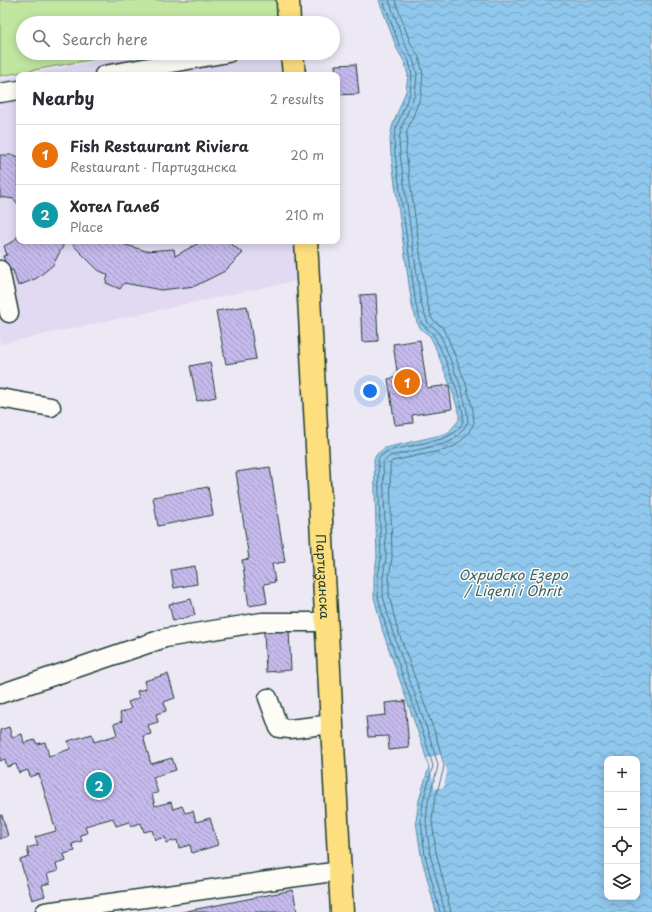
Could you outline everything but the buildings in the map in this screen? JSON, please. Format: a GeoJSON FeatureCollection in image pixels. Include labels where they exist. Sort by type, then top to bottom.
{"type":"FeatureCollection","features":[{"type":"Feature","properties":{"kind":"main road"},"geometry":{"type":"LineString","coordinates":[[288,0],[289,16]]}},
{"type":"Feature","properties":{"kind":"main road"},"geometry":{"type":"LineString","coordinates":[[293,60],[294,72]]}},
{"type":"Feature","properties":{"kind":"main road","name":"Партизанска"},"geometry":{"type":"LineString","coordinates":[[306,244],[342,912]]}},
{"type":"Feature","properties":{"kind":"street"},"geometry":{"type":"LineString","coordinates":[[121,72],[189,60]]}},
{"type":"Feature","properties":{"kind":"street"},"geometry":{"type":"LineString","coordinates":[[0,93],[16,90]]}},
{"type":"Feature","properties":{"kind":"street"},"geometry":{"type":"LineString","coordinates":[[0,270],[9,314]]}},
{"type":"Feature","properties":{"kind":"street"},"geometry":{"type":"LineString","coordinates":[[0,398],[51,407]]}},
{"type":"Feature","properties":{"kind":"street"},"geometry":{"type":"LineString","coordinates":[[0,694],[165,638],[262,622],[327,622]]}},
{"type":"Feature","properties":{"kind":"street"},"geometry":{"type":"LineString","coordinates":[[268,698],[279,728],[290,729],[332,724]]}},
{"type":"Feature","properties":{"kind":"street"},"geometry":{"type":"LineString","coordinates":[[45,912],[340,871]]}},
{"type":"Feature","properties":{"kind":"shaded area"},"geometry":{"type":"Polygon","coordinates":[[[105,60],[293,60],[294,72],[41,72],[105,60]]]}},
{"type":"Feature","properties":{"kind":"shaded area"},"geometry":{"type":"Polygon","coordinates":[[[16,77],[16,244],[306,244],[308,278],[0,344],[0,80],[16,77]]]}},
{"type":"Feature","properties":{"kind":"green space"},"geometry":{"type":"Polygon","coordinates":[[[0,0],[286,0],[287,16],[16,16],[16,60],[89,60],[0,76],[0,0]]]}},
{"type":"Feature","properties":{"kind":"water","name":"Охридско Езеро / Liqeni i Ohrit"},"geometry":{"type":"Polygon","coordinates":[[[379,0],[652,0],[652,912],[436,912],[421,855],[416,821],[419,800],[429,767],[383,632],[374,597],[374,577],[377,558],[374,459],[377,454],[385,448],[449,432],[459,420],[459,413],[452,390],[434,344],[430,336],[421,329],[412,306],[390,139],[392,127],[406,91],[408,75],[405,63],[397,49],[379,0]]]}},
{"type":"Feature","properties":{"kind":"pier"},"geometry":{"type":"Polygon","coordinates":[[[442,754],[447,771],[444,787],[435,789],[427,758],[442,754]]]}},
{"type":"Feature","properties":{"kind":"place","name":"Fish Restaurant Riviera"},"geometry":{"type":"Point","coordinates":[407,382]}},
{"type":"Feature","properties":{"kind":"place","name":"Хотел Галеб"},"geometry":{"type":"Point","coordinates":[99,785]}}]}
